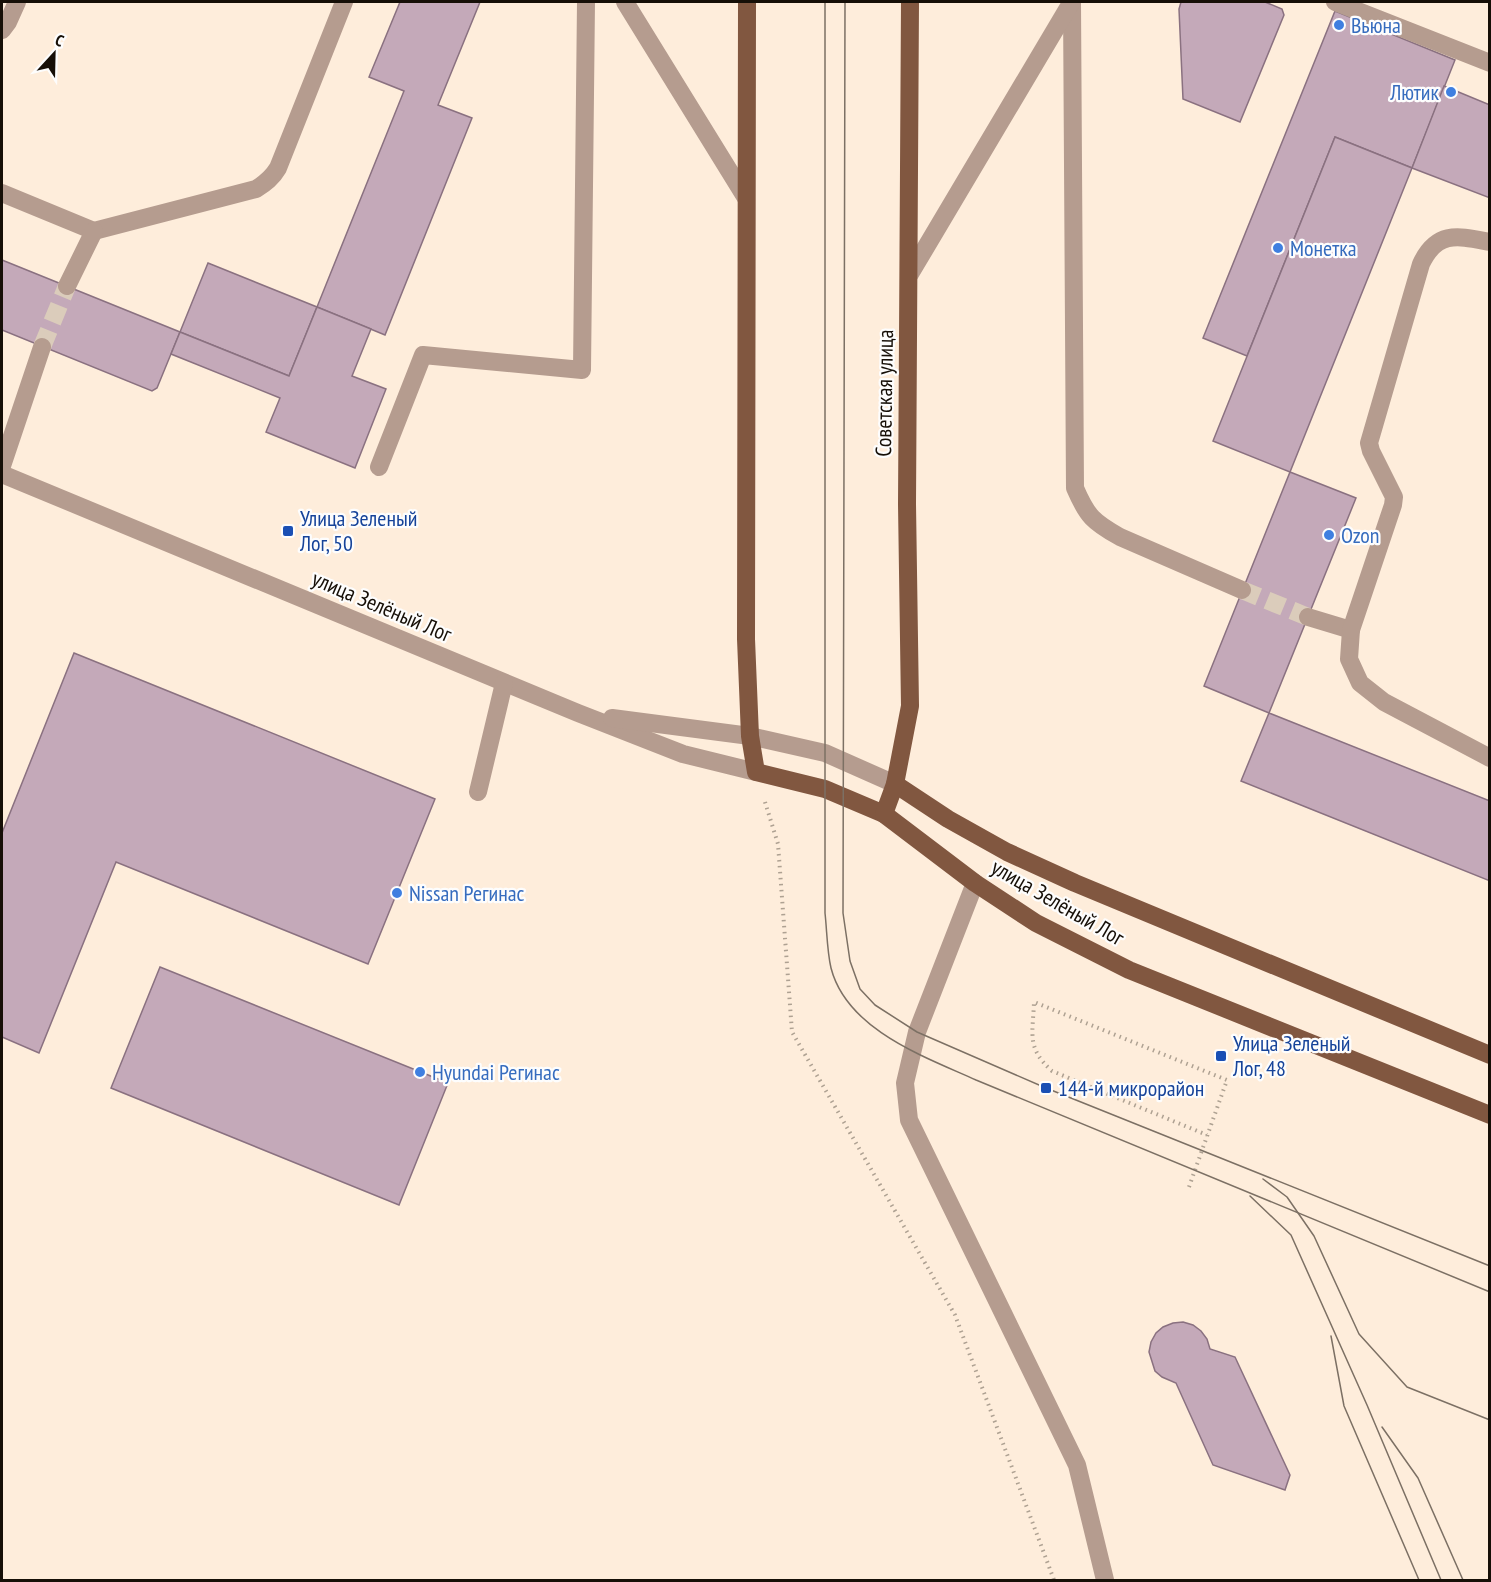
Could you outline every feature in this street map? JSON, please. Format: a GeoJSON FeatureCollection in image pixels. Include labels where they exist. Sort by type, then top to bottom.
{"type":"FeatureCollection","features":[{"type":"Feature","properties":{"kind":"main road"},"geometry":{"type":"LineString","coordinates":[[747,2],[746,639],[750,736],[756,772]]}},
{"type":"Feature","properties":{"kind":"main road","name":"Советская улица"},"geometry":{"type":"LineString","coordinates":[[884,814],[895,784],[910,706],[907,504],[910,2]]}},
{"type":"Feature","properties":{"kind":"main road","name":"улица Зелёный Лог"},"geometry":{"type":"LineString","coordinates":[[756,772],[825,789],[884,814],[975,883],[1036,923],[1129,970],[1490,1115]]}},
{"type":"Feature","properties":{"kind":"main road","name":"улица Зелёный Лог"},"geometry":{"type":"LineString","coordinates":[[895,784],[948,819],[1007,852],[1075,883],[1490,1055]]}},
{"type":"Feature","properties":{"kind":"street"},"geometry":{"type":"LineString","coordinates":[[2,30],[17,2]]}},
{"type":"Feature","properties":{"kind":"street"},"geometry":{"type":"LineString","coordinates":[[2,193],[94,231],[256,189],[265,184],[278,168],[344,2]]}},
{"type":"Feature","properties":{"kind":"street"},"geometry":{"type":"LineString","coordinates":[[380,467],[423,355],[582,370],[586,2]]}},
{"type":"Feature","properties":{"kind":"street"},"geometry":{"type":"LineString","coordinates":[[625,2],[746,198]]}},
{"type":"Feature","properties":{"kind":"street"},"geometry":{"type":"LineString","coordinates":[[910,274],[1072,2]]}},
{"type":"Feature","properties":{"kind":"street"},"geometry":{"type":"LineString","coordinates":[[1072,2],[1075,488],[1085,510],[1102,526],[1120,537],[1242,590]]}},
{"type":"Feature","properties":{"kind":"street"},"geometry":{"type":"LineString","coordinates":[[1335,2],[1490,63]]}},
{"type":"Feature","properties":{"kind":"street"},"geometry":{"type":"LineString","coordinates":[[67,286],[94,231]]}},
{"type":"Feature","properties":{"kind":"street"},"geometry":{"type":"LineString","coordinates":[[1490,242],[1450,237],[1437,242],[1427,251],[1421,264],[1369,443],[1394,497],[1394,505],[1351,630],[1349,659],[1360,683],[1384,702],[1490,758]]}},
{"type":"Feature","properties":{"kind":"street"},"geometry":{"type":"LineString","coordinates":[[2,466],[42,347]]}},
{"type":"Feature","properties":{"kind":"street","name":"улица Зелёный Лог"},"geometry":{"type":"LineString","coordinates":[[2,474],[578,713],[682,754],[756,772]]}},
{"type":"Feature","properties":{"kind":"street"},"geometry":{"type":"LineString","coordinates":[[1308,617],[1351,630]]}},
{"type":"Feature","properties":{"kind":"street"},"geometry":{"type":"LineString","coordinates":[[478,792],[504,683]]}},
{"type":"Feature","properties":{"kind":"street","name":"улица Зелёный Лог"},"geometry":{"type":"LineString","coordinates":[[578,713],[750,736],[825,753],[895,784]]}},
{"type":"Feature","properties":{"kind":"street"},"geometry":{"type":"LineString","coordinates":[[975,883],[917,1032],[905,1083],[909,1120],[1077,1465],[1105,1581]]}},
{"type":"Feature","properties":{"kind":"path"},"geometry":{"type":"LineString","coordinates":[[756,772],[778,844],[792,1032],[955,1315],[1054,1581]]}},
{"type":"Feature","properties":{"kind":"path"},"geometry":{"type":"LineString","coordinates":[[1189,1187],[1227,1080],[1034,1002],[1032,1042],[1039,1060],[1052,1071],[1207,1135]]}},
{"type":"Feature","properties":{"kind":"building"},"geometry":{"type":"Polygon","coordinates":[[[400,2],[480,2],[438,105],[472,118],[385,335],[317,307],[404,91],[369,77],[400,2]]]}},
{"type":"Feature","properties":{"kind":"building"},"geometry":{"type":"Polygon","coordinates":[[[1181,2],[1265,2],[1282,9],[1284,15],[1240,122],[1183,99],[1179,9],[1181,2]]]}},
{"type":"Feature","properties":{"kind":"building"},"geometry":{"type":"Polygon","coordinates":[[[1335,11],[1455,60],[1412,168],[1335,137],[1247,356],[1203,338],[1335,11]]]}},
{"type":"Feature","properties":{"kind":"building"},"geometry":{"type":"Polygon","coordinates":[[[1444,86],[1490,105],[1490,198],[1412,168],[1444,86]]]}},
{"type":"Feature","properties":{"kind":"building"},"geometry":{"type":"Polygon","coordinates":[[[1335,137],[1412,168],[1290,472],[1213,441],[1335,137]]]}},
{"type":"Feature","properties":{"kind":"building"},"geometry":{"type":"Polygon","coordinates":[[[2,260],[180,332],[157,388],[152,391],[2,330],[2,260]]]}},
{"type":"Feature","properties":{"kind":"building"},"geometry":{"type":"Polygon","coordinates":[[[208,263],[317,307],[289,376],[180,332],[208,263]]]}},
{"type":"Feature","properties":{"kind":"building"},"geometry":{"type":"Polygon","coordinates":[[[317,307],[371,329],[352,376],[386,389],[355,468],[266,432],[280,398],[171,354],[180,332],[289,376],[317,307]]]}},
{"type":"Feature","properties":{"kind":"building"},"geometry":{"type":"Polygon","coordinates":[[[1290,472],[1356,498],[1269,713],[1204,686],[1290,472]]]}},
{"type":"Feature","properties":{"kind":"building"},"geometry":{"type":"Polygon","coordinates":[[[74,653],[435,799],[368,964],[116,862],[39,1053],[2,1037],[2,833],[74,653]]]}},
{"type":"Feature","properties":{"kind":"building"},"geometry":{"type":"Polygon","coordinates":[[[1269,713],[1490,801],[1490,881],[1241,781],[1269,713]]]}},
{"type":"Feature","properties":{"kind":"building"},"geometry":{"type":"Polygon","coordinates":[[[160,967],[448,1083],[399,1205],[111,1088],[160,967]]]}},
{"type":"Feature","properties":{"kind":"building"},"geometry":{"type":"Polygon","coordinates":[[[1183,1322],[1201,1331],[1210,1349],[1235,1357],[1290,1475],[1285,1490],[1213,1465],[1176,1383],[1155,1371],[1149,1352],[1156,1333],[1163,1327],[1183,1322]]]}},
{"type":"Feature","properties":{"kind":"tunnel"},"geometry":{"type":"LineString","coordinates":[[42,347],[67,286]]}},
{"type":"Feature","properties":{"kind":"tunnel"},"geometry":{"type":"LineString","coordinates":[[1242,590],[1308,617]]}},
{"type":"Feature","properties":{"kind":"tram line"},"geometry":{"type":"LineString","coordinates":[[825,2],[825,913],[831,968],[840,990],[853,1008],[870,1025],[890,1039],[934,1062],[1490,1292]]}},
{"type":"Feature","properties":{"kind":"tram line"},"geometry":{"type":"LineString","coordinates":[[845,2],[843,913],[850,961],[860,989],[875,1005],[917,1032],[1046,1088],[1490,1266]]}},
{"type":"Feature","properties":{"kind":"tram line"},"geometry":{"type":"LineString","coordinates":[[1263,1179],[1287,1197],[1314,1236],[1359,1334],[1407,1387],[1490,1420]]}},
{"type":"Feature","properties":{"kind":"tram line"},"geometry":{"type":"LineString","coordinates":[[1250,1196],[1291,1235],[1367,1405],[1441,1580]]}},
{"type":"Feature","properties":{"kind":"tram line"},"geometry":{"type":"LineString","coordinates":[[1331,1336],[1344,1406],[1419,1580]]}},
{"type":"Feature","properties":{"kind":"tram line"},"geometry":{"type":"LineString","coordinates":[[1382,1427],[1418,1478],[1463,1580]]}},
{"type":"Feature","properties":{"kind":"place","name":"Вьюна"},"geometry":{"type":"Point","coordinates":[1339,25]}},
{"type":"Feature","properties":{"kind":"place","name":"Лютик"},"geometry":{"type":"Point","coordinates":[1451,92]}},
{"type":"Feature","properties":{"kind":"place","name":"Монетка"},"geometry":{"type":"Point","coordinates":[1278,248]}},
{"type":"Feature","properties":{"kind":"place","name":"Улица Зеленый Лог, 50"},"geometry":{"type":"Point","coordinates":[288,531]}},
{"type":"Feature","properties":{"kind":"place","name":"Ozon"},"geometry":{"type":"Point","coordinates":[1329,535]}},
{"type":"Feature","properties":{"kind":"place","name":"Nissan Регинас"},"geometry":{"type":"Point","coordinates":[397,893]}},
{"type":"Feature","properties":{"kind":"place","name":"Улица Зеленый Лог, 48"},"geometry":{"type":"Point","coordinates":[1221,1056]}},
{"type":"Feature","properties":{"kind":"place","name":"Hyundai Регинас"},"geometry":{"type":"Point","coordinates":[420,1072]}},
{"type":"Feature","properties":{"kind":"place","name":"144-й микрорайон"},"geometry":{"type":"Point","coordinates":[1046,1088]}}]}
